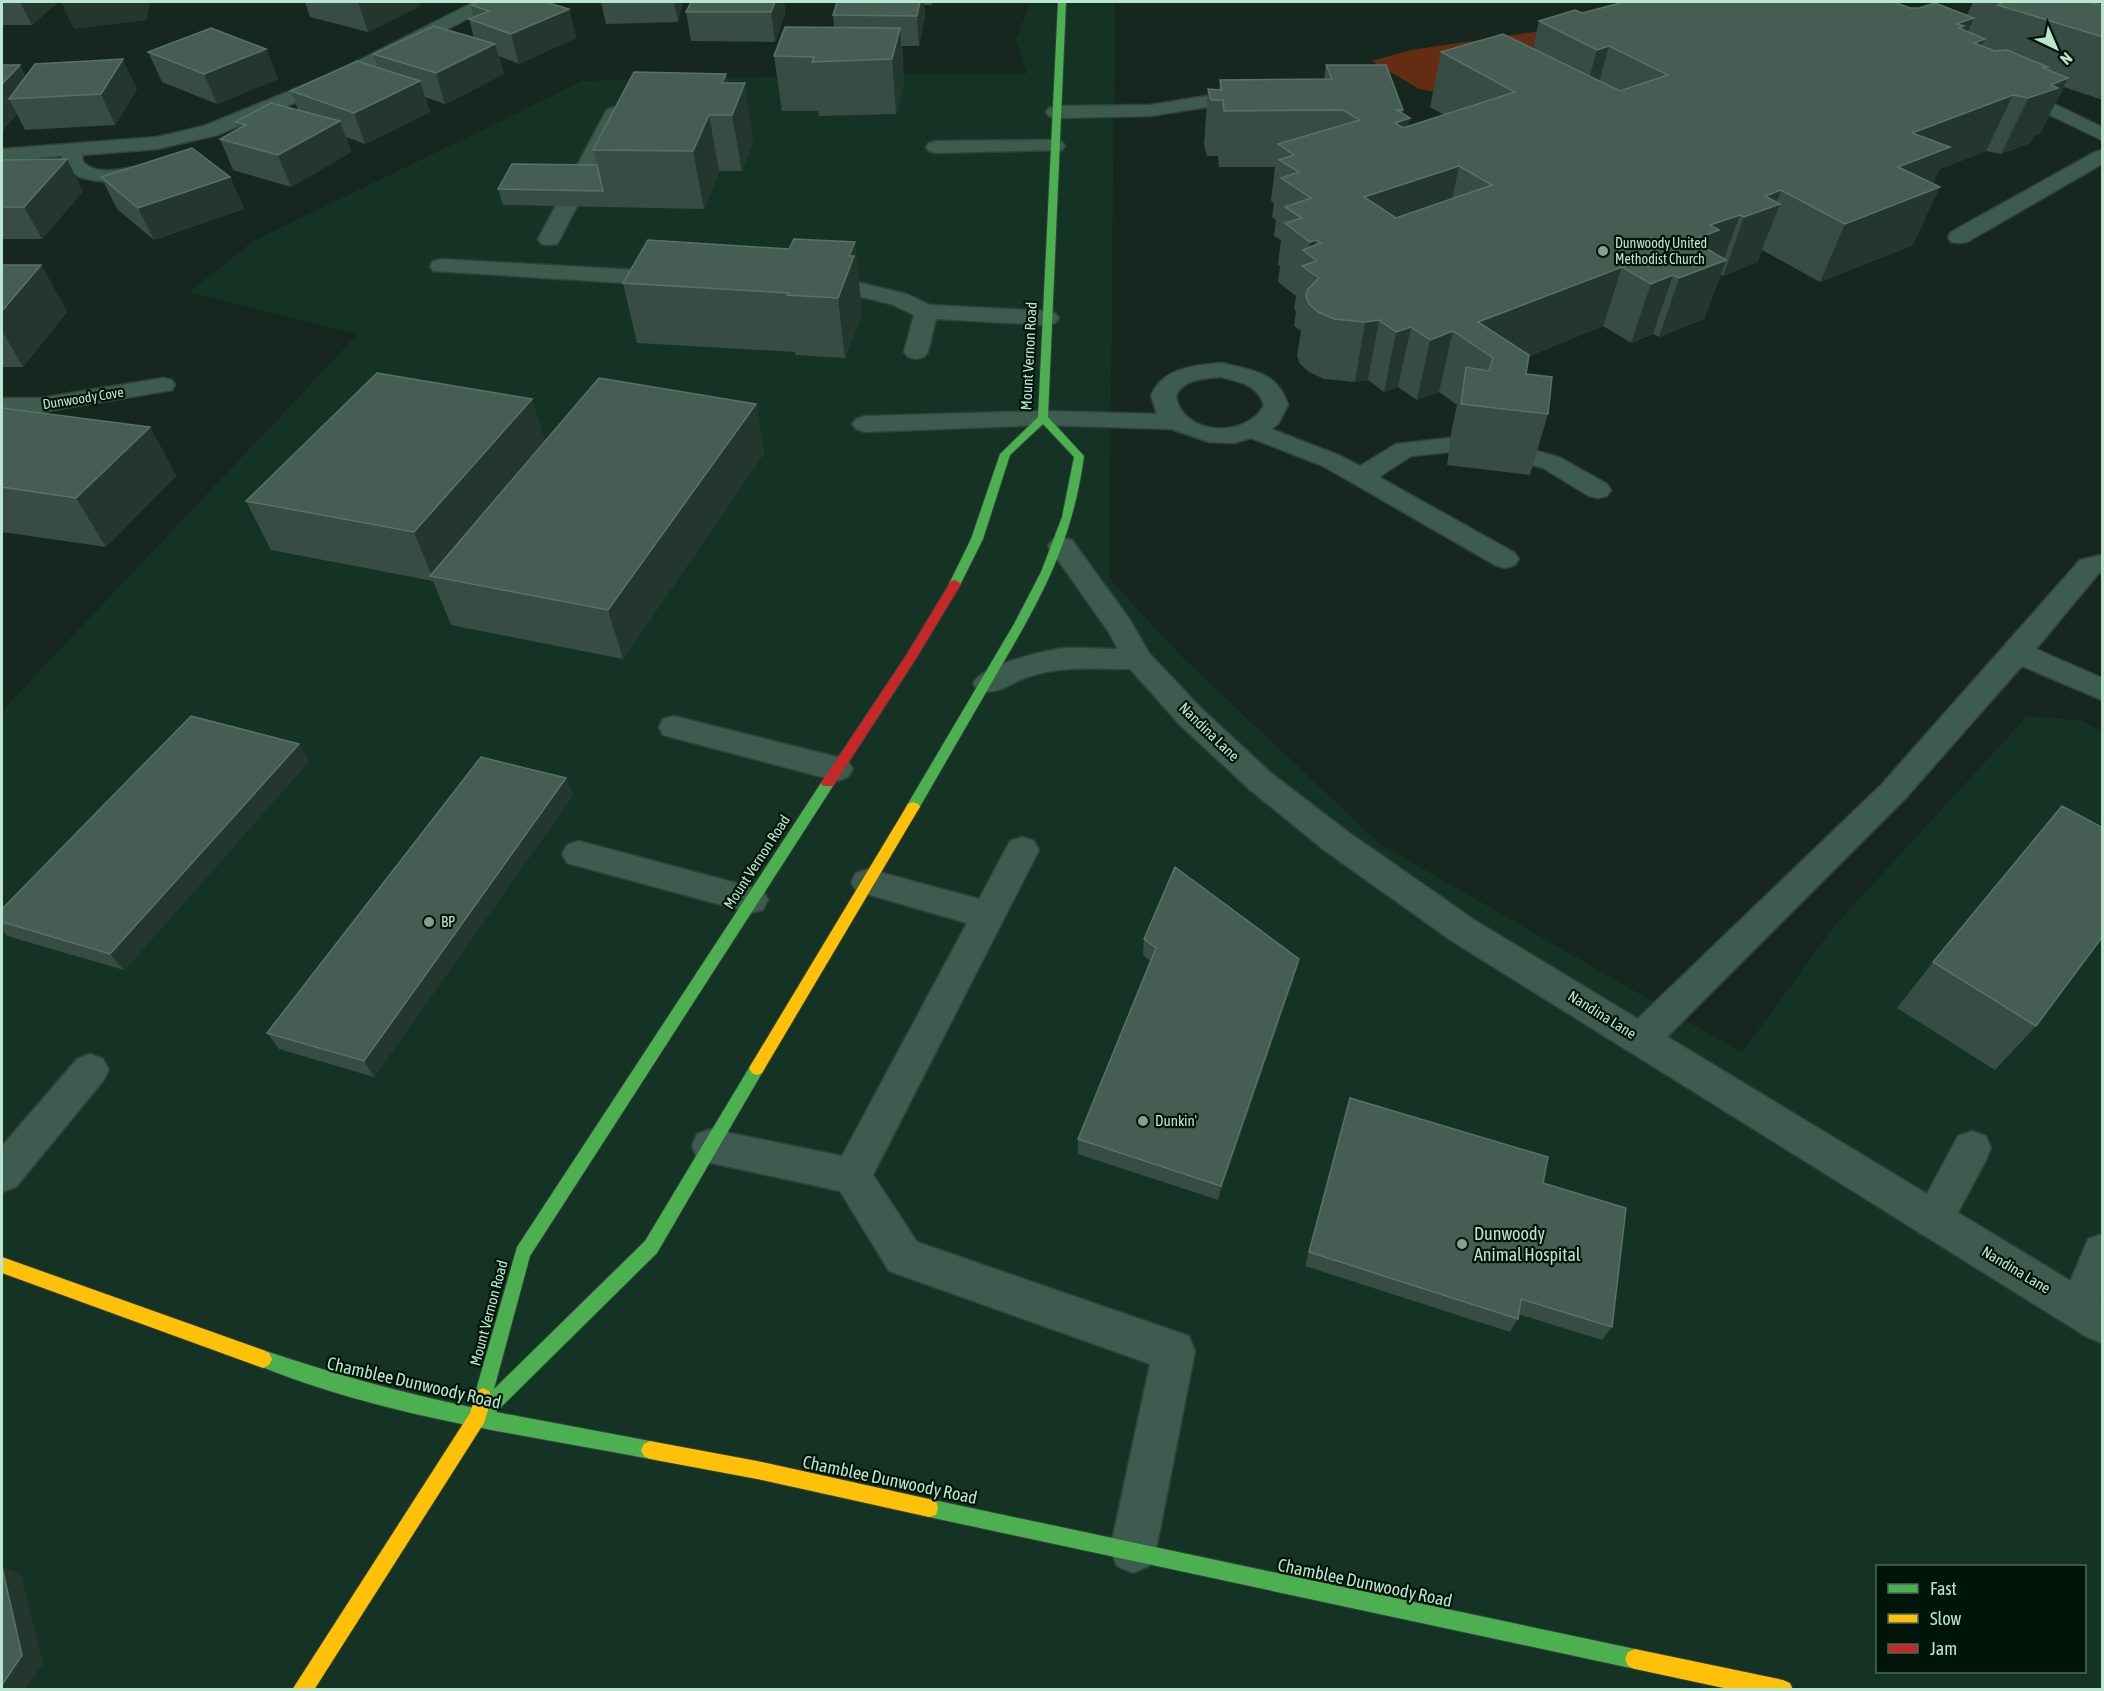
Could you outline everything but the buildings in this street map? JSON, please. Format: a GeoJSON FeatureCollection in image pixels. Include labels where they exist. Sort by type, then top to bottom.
{"type":"FeatureCollection","features":[{"type":"Feature","properties":{"kind":"main road","name":"Mount Vernon Road"},"geometry":{"type":"LineString","coordinates":[[302,1689],[478,1417],[523,1253],[692,997],[751,900],[911,657],[954,584],[977,539],[1005,454],[1043,418],[1062,2]]}},
{"type":"Feature","properties":{"kind":"main road"},"geometry":{"type":"LineString","coordinates":[[478,1417],[651,1247],[1026,616],[1062,546],[1077,485],[1079,456],[1043,418]]}},
{"type":"Feature","properties":{"kind":"main road","name":"Chamblee Dunwoody Road"},"geometry":{"type":"LineString","coordinates":[[2,1265],[314,1378],[478,1417],[757,1470],[1133,1550],[1348,1599],[1783,1689]]}},
{"type":"Feature","properties":{"kind":"street"},"geometry":{"type":"LineString","coordinates":[[2,155],[157,143],[210,131],[343,76],[486,2]]}},
{"type":"Feature","properties":{"kind":"street"},"geometry":{"type":"LineString","coordinates":[[1995,81],[2103,134]]}},
{"type":"Feature","properties":{"kind":"street"},"geometry":{"type":"LineString","coordinates":[[1056,112],[1133,113],[1175,110],[1206,102]]}},
{"type":"Feature","properties":{"kind":"street"},"geometry":{"type":"LineString","coordinates":[[549,239],[617,108]]}},
{"type":"Feature","properties":{"kind":"street"},"geometry":{"type":"LineString","coordinates":[[198,152],[206,147],[210,131]]}},
{"type":"Feature","properties":{"kind":"street"},"geometry":{"type":"LineString","coordinates":[[936,147],[1055,146]]}},
{"type":"Feature","properties":{"kind":"street"},"geometry":{"type":"LineString","coordinates":[[72,150],[74,165],[79,170],[96,175],[118,176],[146,172],[174,164]]}},
{"type":"Feature","properties":{"kind":"street"},"geometry":{"type":"LineString","coordinates":[[1959,237],[2103,156]]}},
{"type":"Feature","properties":{"kind":"street"},"geometry":{"type":"LineString","coordinates":[[441,266],[690,279]]}},
{"type":"Feature","properties":{"kind":"street"},"geometry":{"type":"LineString","coordinates":[[797,285],[857,289],[899,299],[926,312],[1047,318]]}},
{"type":"Feature","properties":{"kind":"street"},"geometry":{"type":"LineString","coordinates":[[916,352],[926,312]]}},
{"type":"Feature","properties":{"kind":"street"},"geometry":{"type":"LineString","coordinates":[[1222,370],[1256,379],[1268,387],[1275,397],[1276,408],[1272,418],[1262,427],[1252,430],[1228,436],[1209,434],[1191,430],[1177,422],[1167,412],[1163,402],[1165,391],[1174,382],[1187,375],[1222,370]]}},
{"type":"Feature","properties":{"kind":"street","name":"Dunwoody Cove"},"geometry":{"type":"LineString","coordinates":[[2,405],[41,405],[163,385]]}},
{"type":"Feature","properties":{"kind":"street"},"geometry":{"type":"LineString","coordinates":[[865,424],[1043,418],[1177,422]]}},
{"type":"Feature","properties":{"kind":"street"},"geometry":{"type":"LineString","coordinates":[[1252,430],[1332,461],[1506,559]]}},
{"type":"Feature","properties":{"kind":"street"},"geometry":{"type":"LineString","coordinates":[[1363,477],[1405,449],[1449,446]]}},
{"type":"Feature","properties":{"kind":"street"},"geometry":{"type":"LineString","coordinates":[[1532,457],[1552,463],[1598,490]]}},
{"type":"Feature","properties":{"kind":"street","name":"Nandina Lane"},"geometry":{"type":"LineString","coordinates":[[1062,546],[1120,627],[1138,659],[1191,717],[1260,781],[1336,841],[1464,931],[2091,1315]]}},
{"type":"Feature","properties":{"kind":"street"},"geometry":{"type":"LineString","coordinates":[[1641,1039],[1893,792],[2090,566],[2103,564]]}},
{"type":"Feature","properties":{"kind":"street"},"geometry":{"type":"LineString","coordinates":[[2017,651],[2103,690]]}},
{"type":"Feature","properties":{"kind":"street"},"geometry":{"type":"LineString","coordinates":[[988,683],[1017,670],[1059,659],[1138,659]]}},
{"type":"Feature","properties":{"kind":"street"},"geometry":{"type":"LineString","coordinates":[[674,727],[837,769]]}},
{"type":"Feature","properties":{"kind":"street"},"geometry":{"type":"LineString","coordinates":[[852,1176],[1022,850]]}},
{"type":"Feature","properties":{"kind":"street"},"geometry":{"type":"LineString","coordinates":[[579,854],[751,900]]}},
{"type":"Feature","properties":{"kind":"street"},"geometry":{"type":"LineString","coordinates":[[868,882],[989,915]]}},
{"type":"Feature","properties":{"kind":"street"},"geometry":{"type":"LineString","coordinates":[[2,1174],[90,1070]]}},
{"type":"Feature","properties":{"kind":"street"},"geometry":{"type":"LineString","coordinates":[[711,1146],[852,1176],[903,1257],[1174,1351],[1133,1550]]}},
{"type":"Feature","properties":{"kind":"street"},"geometry":{"type":"LineString","coordinates":[[1933,1220],[1972,1148]]}},
{"type":"Feature","properties":{"kind":"street"},"geometry":{"type":"LineString","coordinates":[[2091,1315],[2103,1253]]}},
{"type":"Feature","properties":{"kind":"shaded area"},"geometry":{"type":"Polygon","coordinates":[[[1030,2],[1115,2],[1109,578],[1182,657],[1380,844],[1742,1053],[1832,929],[2027,716],[2079,720],[2102,731],[2102,1689],[2,1689],[2,711],[358,334],[189,292],[252,242],[582,81],[1027,74],[1016,41],[1030,2]]]}},
{"type":"Feature","properties":{"kind":"shaded area"},"geometry":{"type":"Polygon","coordinates":[[[1649,15],[1448,94],[1419,89],[1372,61],[1411,50],[1649,15]]]}},
{"type":"Feature","properties":{"kind":"traffic: fast"},"geometry":{"type":"LineString","coordinates":[[955,584],[977,539],[1005,454],[1043,418],[1062,2]]}},
{"type":"Feature","properties":{"kind":"traffic: fast"},"geometry":{"type":"LineString","coordinates":[[913,807],[1020,624],[1058,545],[1074,488],[1079,456],[1043,418]]}},
{"type":"Feature","properties":{"kind":"traffic: fast"},"geometry":{"type":"LineString","coordinates":[[483,1397],[523,1253],[828,783]]}},
{"type":"Feature","properties":{"kind":"traffic: fast"},"geometry":{"type":"LineString","coordinates":[[479,1416],[651,1247],[757,1068]]}},
{"type":"Feature","properties":{"kind":"traffic: fast"},"geometry":{"type":"LineString","coordinates":[[263,1359],[310,1375],[406,1401],[650,1450]]}},
{"type":"Feature","properties":{"kind":"traffic: fast"},"geometry":{"type":"LineString","coordinates":[[929,1508],[1635,1659]]}},
{"type":"Feature","properties":{"kind":"traffic: slow"},"geometry":{"type":"LineString","coordinates":[[757,1068],[913,807]]}},
{"type":"Feature","properties":{"kind":"traffic: slow"},"geometry":{"type":"LineString","coordinates":[[2,1265],[263,1359]]}},
{"type":"Feature","properties":{"kind":"traffic: slow"},"geometry":{"type":"LineString","coordinates":[[302,1690],[478,1417],[483,1397]]}},
{"type":"Feature","properties":{"kind":"traffic: slow"},"geometry":{"type":"LineString","coordinates":[[650,1450],[757,1470],[929,1508]]}},
{"type":"Feature","properties":{"kind":"traffic: slow"},"geometry":{"type":"LineString","coordinates":[[1635,1659],[1783,1690]]}},
{"type":"Feature","properties":{"kind":"traffic: jam"},"geometry":{"type":"LineString","coordinates":[[828,783],[911,657],[955,584]]}},
{"type":"Feature","properties":{"kind":"place","name":"Dunwoody United Methodist Church"},"geometry":{"type":"Point","coordinates":[1603,251]}},
{"type":"Feature","properties":{"kind":"place","name":"BP"},"geometry":{"type":"Point","coordinates":[429,922]}},
{"type":"Feature","properties":{"kind":"place","name":"Dunkin'"},"geometry":{"type":"Point","coordinates":[1143,1121]}},
{"type":"Feature","properties":{"kind":"place","name":"Dunwoody Animal Hospital"},"geometry":{"type":"Point","coordinates":[1462,1244]}}]}
